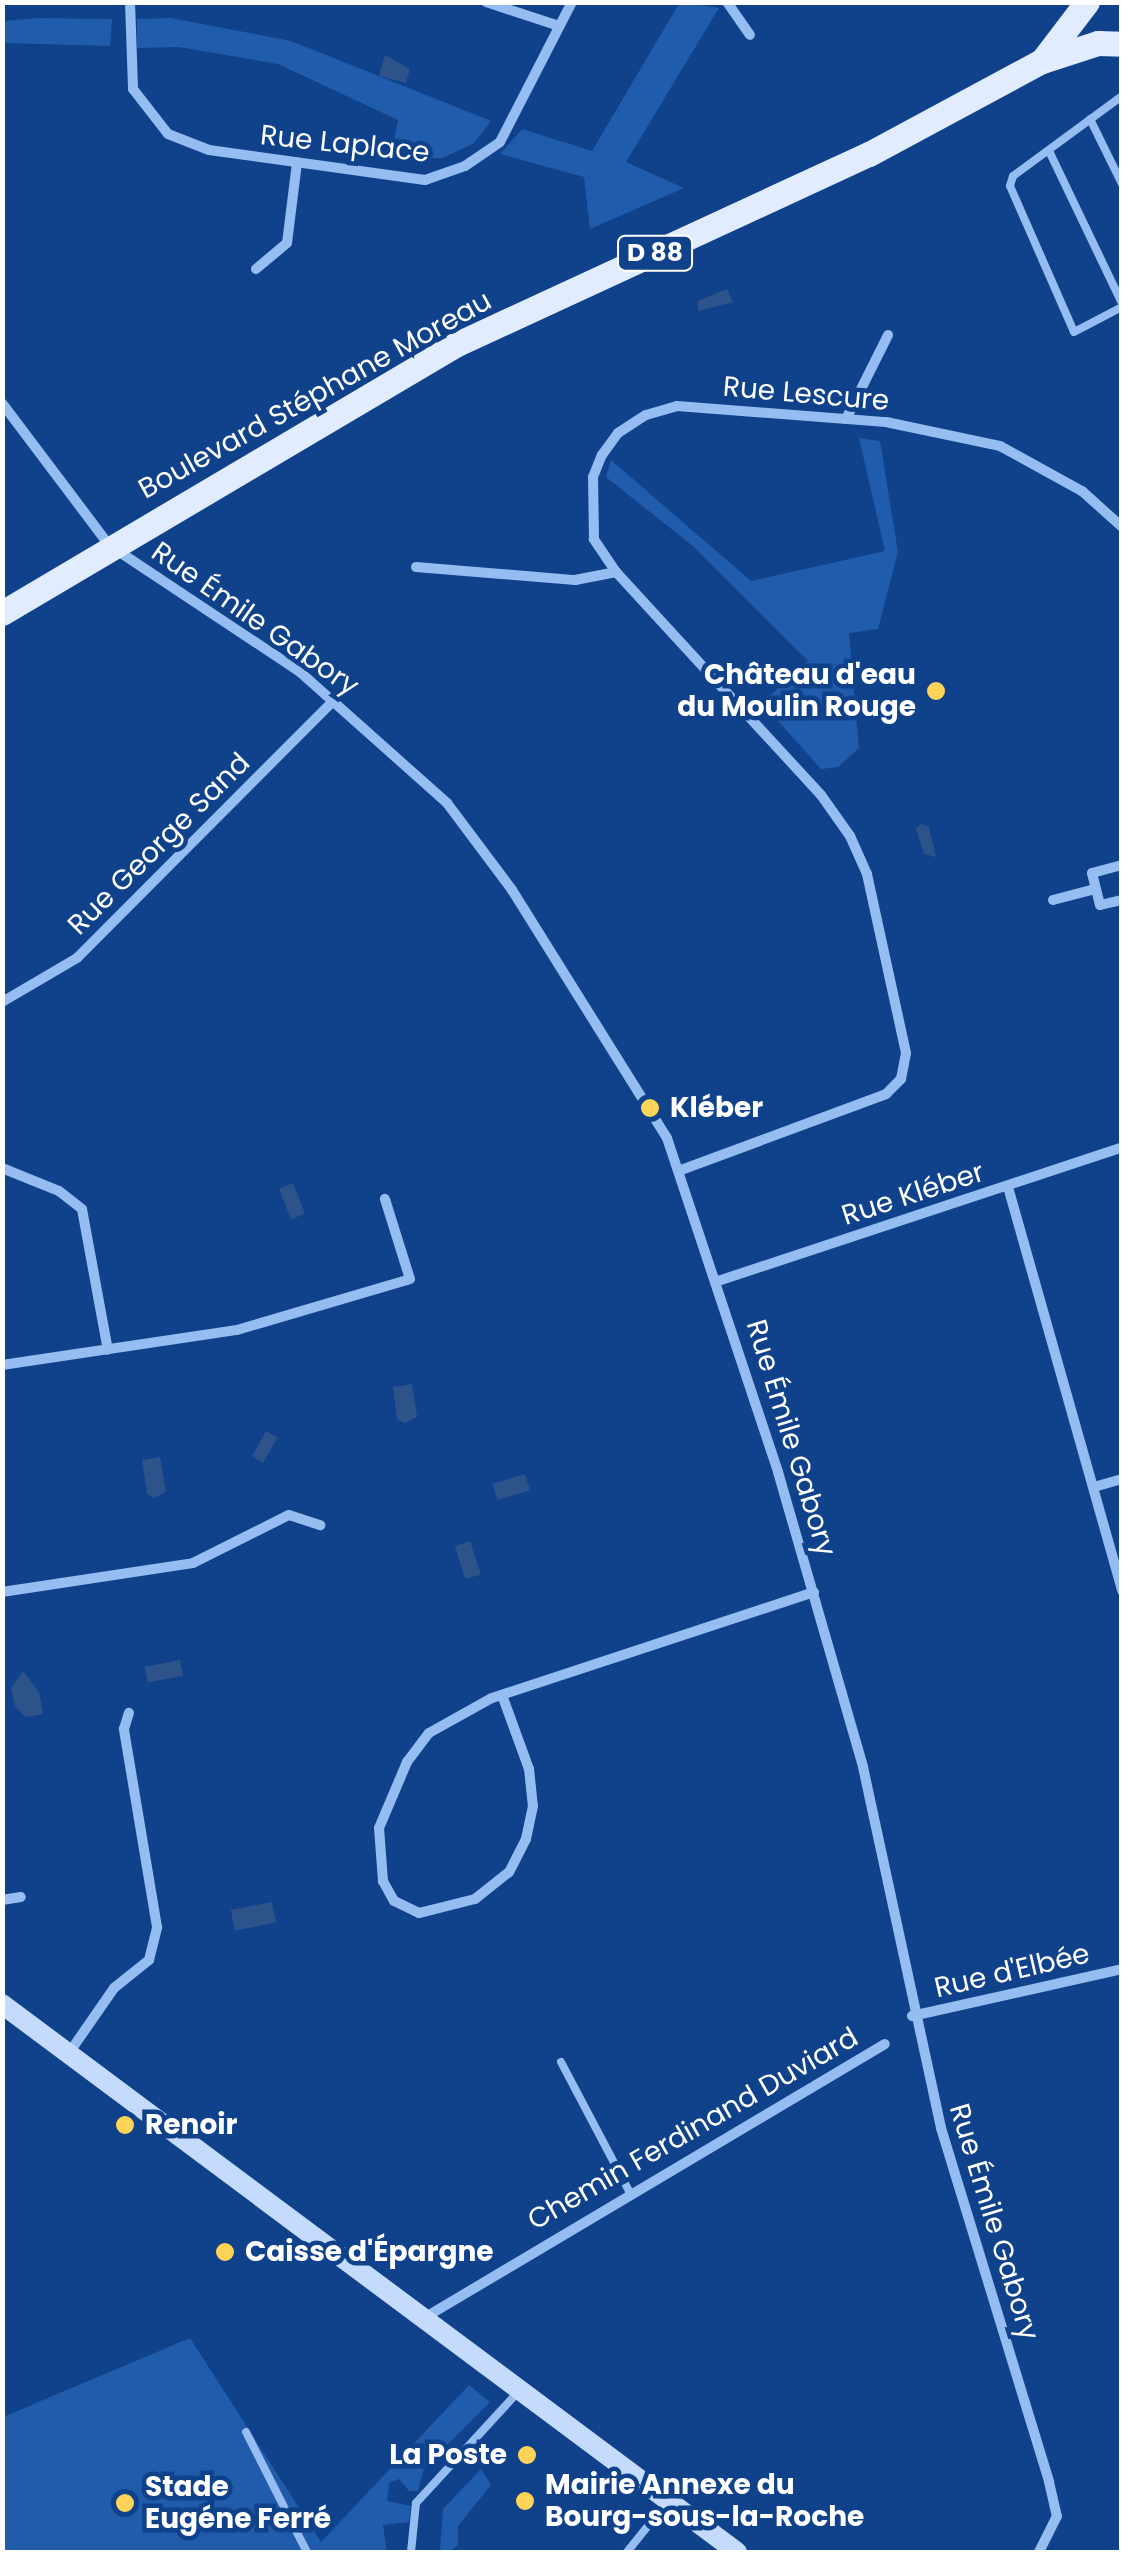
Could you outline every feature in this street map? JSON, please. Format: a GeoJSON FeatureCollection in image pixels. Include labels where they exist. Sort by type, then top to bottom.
{"type":"FeatureCollection","features":[{"type":"Feature","properties":{"kind":"main road","name":"Boulevard Stéphane Moreau"},"geometry":{"type":"LineString","coordinates":[[1042,61],[1087,2]]}},
{"type":"Feature","properties":{"kind":"main road","name":"Boulevard Stéphane Moreau"},"geometry":{"type":"LineString","coordinates":[[2,613],[109,545],[455,345],[868,154],[1042,61],[1098,43],[1122,44]]}},
{"type":"Feature","properties":{"kind":"main road"},"geometry":{"type":"LineString","coordinates":[[2,2004],[737,2552]]}},
{"type":"Feature","properties":{"kind":"street","name":"Rue Laplace"},"geometry":{"type":"LineString","coordinates":[[130,2],[128,69],[153,121],[209,150],[425,180],[465,166],[500,142],[572,2]]}},
{"type":"Feature","properties":{"kind":"street"},"geometry":{"type":"LineString","coordinates":[[486,2],[559,26]]}},
{"type":"Feature","properties":{"kind":"street"},"geometry":{"type":"LineString","coordinates":[[727,2],[750,35]]}},
{"type":"Feature","properties":{"kind":"street"},"geometry":{"type":"LineString","coordinates":[[256,268],[287,243],[297,163]]}},
{"type":"Feature","properties":{"kind":"street"},"geometry":{"type":"LineString","coordinates":[[846,419],[888,335]]}},
{"type":"Feature","properties":{"kind":"street"},"geometry":{"type":"LineString","coordinates":[[2,403],[109,545]]}},
{"type":"Feature","properties":{"kind":"street","name":"Rue Lescure"},"geometry":{"type":"LineString","coordinates":[[681,1170],[886,1094],[901,1079],[906,1053],[867,874],[850,836],[821,794],[616,572],[594,539],[593,477],[618,434],[646,415],[677,406],[846,419],[1000,446],[1082,491],[1122,527]]}},
{"type":"Feature","properties":{"kind":"street","name":"Rue Émile Gabory"},"geometry":{"type":"LineString","coordinates":[[109,545],[197,599],[334,700],[438,793],[512,890],[635,1080],[681,1170],[814,1592],[864,1767],[912,2016],[1049,2482],[1056,2516],[1039,2552]]}},
{"type":"Feature","properties":{"kind":"street"},"geometry":{"type":"LineString","coordinates":[[416,566],[576,580],[616,572]]}},
{"type":"Feature","properties":{"kind":"street","name":"Rue George Sand"},"geometry":{"type":"LineString","coordinates":[[2,1002],[77,958],[334,700]]}},
{"type":"Feature","properties":{"kind":"street"},"geometry":{"type":"LineString","coordinates":[[1122,866],[1092,874],[1100,905],[1122,900]]}},
{"type":"Feature","properties":{"kind":"street"},"geometry":{"type":"LineString","coordinates":[[1053,900],[1096,889]]}},
{"type":"Feature","properties":{"kind":"street","name":"Rue Kléber"},"geometry":{"type":"LineString","coordinates":[[718,1281],[1122,1147]]}},
{"type":"Feature","properties":{"kind":"street"},"geometry":{"type":"LineString","coordinates":[[2,1168],[59,1191],[82,1209],[108,1350]]}},
{"type":"Feature","properties":{"kind":"street"},"geometry":{"type":"LineString","coordinates":[[1008,1187],[1122,1591]]}},
{"type":"Feature","properties":{"kind":"street"},"geometry":{"type":"LineString","coordinates":[[2,1365],[237,1330],[410,1279],[385,1199]]}},
{"type":"Feature","properties":{"kind":"street"},"geometry":{"type":"LineString","coordinates":[[1094,1487],[1122,1479]]}},
{"type":"Feature","properties":{"kind":"street"},"geometry":{"type":"LineString","coordinates":[[2,1592],[193,1562],[289,1514],[320,1525]]}},
{"type":"Feature","properties":{"kind":"street"},"geometry":{"type":"LineString","coordinates":[[502,1695],[529,1769],[533,1806],[526,1839],[509,1872],[475,1899],[419,1913],[394,1901],[383,1880],[380,1828],[388,1799],[428,1734],[460,1711],[502,1695],[814,1592]]}},
{"type":"Feature","properties":{"kind":"street"},"geometry":{"type":"LineString","coordinates":[[68,2054],[114,1988],[149,1960],[157,1927],[124,1729],[129,1713]]}},
{"type":"Feature","properties":{"kind":"street"},"geometry":{"type":"LineString","coordinates":[[2,1900],[21,1897]]}},
{"type":"Feature","properties":{"kind":"street","name":"Rue d'Elbée"},"geometry":{"type":"LineString","coordinates":[[912,2016],[1122,1969]]}},
{"type":"Feature","properties":{"kind":"street","name":"Chemin Ferdinand Duviard"},"geometry":{"type":"LineString","coordinates":[[423,2318],[885,2044]]}},
{"type":"Feature","properties":{"kind":"lane"},"geometry":{"type":"LineString","coordinates":[[1050,153],[1122,305],[1074,332],[1010,186],[1013,176],[1050,153],[1122,96]]}},
{"type":"Feature","properties":{"kind":"lane"},"geometry":{"type":"LineString","coordinates":[[1090,118],[1122,184]]}},
{"type":"Feature","properties":{"kind":"lane"},"geometry":{"type":"LineString","coordinates":[[561,2062],[630,2193]]}},
{"type":"Feature","properties":{"kind":"lane"},"geometry":{"type":"LineString","coordinates":[[411,2552],[416,2502],[520,2390]]}},
{"type":"Feature","properties":{"kind":"lane"},"geometry":{"type":"LineString","coordinates":[[246,2432],[307,2552]]}},
{"type":"Feature","properties":{"kind":"lane"},"geometry":{"type":"LineString","coordinates":[[627,2552],[668,2500]]}},
{"type":"Feature","properties":{"kind":"shaded area"},"geometry":{"type":"Polygon","coordinates":[[[680,2],[719,8],[626,162],[684,188],[590,229],[584,177],[500,154],[522,129],[592,151],[680,2]]]}},
{"type":"Feature","properties":{"kind":"shaded area"},"geometry":{"type":"Polygon","coordinates":[[[171,18],[291,41],[491,121],[474,143],[443,158],[390,159],[398,120],[278,64],[179,47],[137,48],[137,19],[171,18]]]}},
{"type":"Feature","properties":{"kind":"shaded area"},"geometry":{"type":"Polygon","coordinates":[[[112,19],[110,46],[3,43],[3,21],[112,19]]]}},
{"type":"Feature","properties":{"kind":"shaded area"},"geometry":{"type":"Polygon","coordinates":[[[385,55],[410,69],[406,83],[379,76],[385,55]]]}},
{"type":"Feature","properties":{"kind":"shaded area"},"geometry":{"type":"Polygon","coordinates":[[[727,289],[733,302],[698,311],[698,301],[727,289]]]}},
{"type":"Feature","properties":{"kind":"shaded area"},"geometry":{"type":"Polygon","coordinates":[[[859,438],[880,441],[898,552],[878,629],[849,633],[859,748],[838,767],[821,769],[762,703],[808,661],[694,547],[606,477],[611,460],[751,581],[885,551],[859,438]]]}},
{"type":"Feature","properties":{"kind":"shaded area"},"geometry":{"type":"Polygon","coordinates":[[[921,824],[929,827],[936,857],[924,854],[916,829],[921,824]]]}},
{"type":"Feature","properties":{"kind":"shaded area"},"geometry":{"type":"Polygon","coordinates":[[[293,1183],[305,1214],[291,1219],[279,1188],[293,1183]]]}},
{"type":"Feature","properties":{"kind":"shaded area"},"geometry":{"type":"Polygon","coordinates":[[[412,1384],[417,1417],[405,1423],[397,1419],[393,1387],[412,1384]]]}},
{"type":"Feature","properties":{"kind":"shaded area"},"geometry":{"type":"Polygon","coordinates":[[[266,1431],[277,1437],[263,1463],[252,1456],[266,1431]]]}},
{"type":"Feature","properties":{"kind":"shaded area"},"geometry":{"type":"Polygon","coordinates":[[[160,1457],[166,1492],[154,1498],[147,1494],[142,1460],[160,1457]]]}},
{"type":"Feature","properties":{"kind":"shaded area"},"geometry":{"type":"Polygon","coordinates":[[[525,1474],[530,1490],[497,1500],[492,1484],[525,1474]]]}},
{"type":"Feature","properties":{"kind":"shaded area"},"geometry":{"type":"Polygon","coordinates":[[[470,1541],[481,1574],[466,1579],[455,1546],[470,1541]]]}},
{"type":"Feature","properties":{"kind":"shaded area"},"geometry":{"type":"Polygon","coordinates":[[[180,1660],[183,1676],[148,1683],[145,1667],[180,1660]]]}},
{"type":"Feature","properties":{"kind":"shaded area"},"geometry":{"type":"Polygon","coordinates":[[[23,1671],[39,1692],[43,1714],[25,1717],[15,1706],[11,1688],[23,1671]]]}},
{"type":"Feature","properties":{"kind":"shaded area"},"geometry":{"type":"Polygon","coordinates":[[[272,1902],[276,1923],[235,1931],[231,1910],[272,1902]]]}},
{"type":"Feature","properties":{"kind":"shaded area"},"geometry":{"type":"Polygon","coordinates":[[[190,2338],[321,2542],[469,2385],[490,2402],[424,2468],[418,2491],[409,2491],[399,2479],[389,2483],[387,2501],[411,2506],[409,2522],[383,2525],[387,2552],[3,2552],[3,2417],[190,2338]]]}},
{"type":"Feature","properties":{"kind":"shaded area"},"geometry":{"type":"Polygon","coordinates":[[[481,2469],[491,2485],[458,2526],[458,2545],[448,2552],[432,2552],[440,2550],[443,2509],[481,2469]]]}},
{"type":"Feature","properties":{"kind":"place","name":"Château d'eau du Moulin Rouge"},"geometry":{"type":"Point","coordinates":[936,691]}},
{"type":"Feature","properties":{"kind":"place","name":"Kléber"},"geometry":{"type":"Point","coordinates":[650,1108]}},
{"type":"Feature","properties":{"kind":"place","name":"Renoir"},"geometry":{"type":"Point","coordinates":[125,2125]}},
{"type":"Feature","properties":{"kind":"place","name":"Caisse d'Épargne"},"geometry":{"type":"Point","coordinates":[225,2252]}},
{"type":"Feature","properties":{"kind":"place","name":"La Poste"},"geometry":{"type":"Point","coordinates":[527,2455]}},
{"type":"Feature","properties":{"kind":"place","name":"Mairie Annexe du Bourg-sous-la-Roche"},"geometry":{"type":"Point","coordinates":[525,2501]}},
{"type":"Feature","properties":{"kind":"place","name":"Stade Eugéne Ferré"},"geometry":{"type":"Point","coordinates":[125,2503]}}]}
